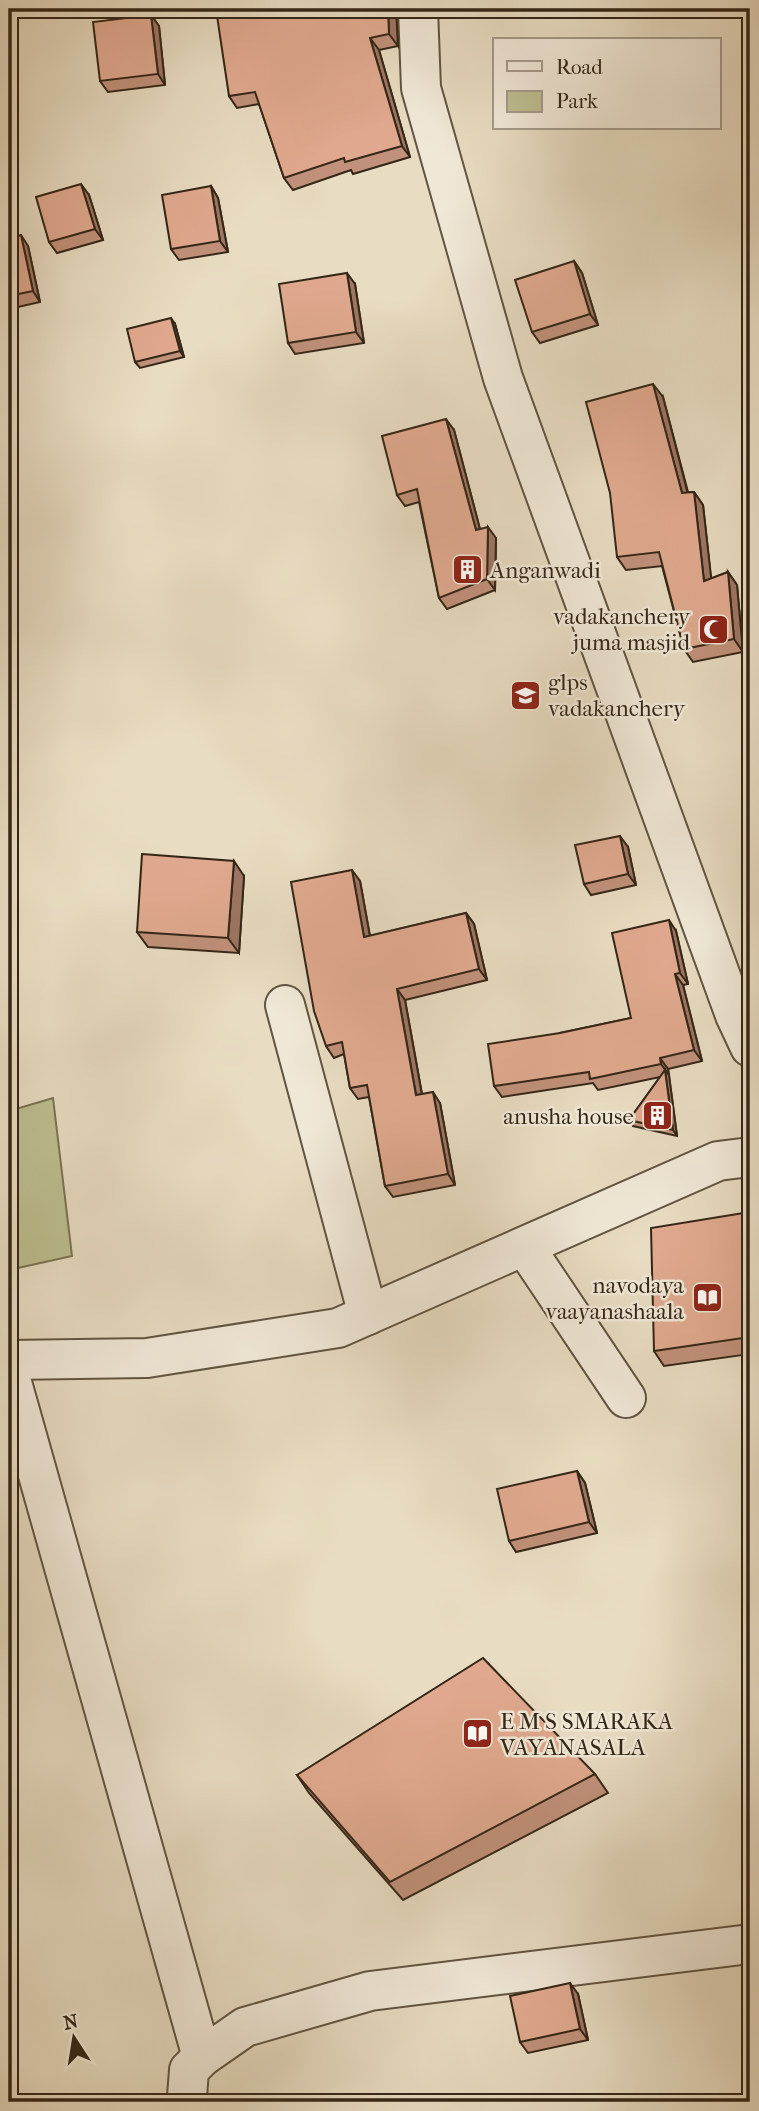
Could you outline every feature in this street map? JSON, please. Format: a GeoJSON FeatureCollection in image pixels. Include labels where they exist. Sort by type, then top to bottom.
{"type":"FeatureCollection","features":[{"type":"Feature","properties":{"kind":"street"},"geometry":{"type":"LineString","coordinates":[[418,9],[421,88],[503,378],[735,1015],[750,1047]]}},
{"type":"Feature","properties":{"kind":"street"},"geometry":{"type":"LineString","coordinates":[[285,1005],[368,1315]]}},
{"type":"Feature","properties":{"kind":"street"},"geometry":{"type":"LineString","coordinates":[[9,1360],[147,1358],[338,1328],[718,1161],[750,1157]]}},
{"type":"Feature","properties":{"kind":"street"},"geometry":{"type":"LineString","coordinates":[[525,1247],[626,1398]]}},
{"type":"Feature","properties":{"kind":"street"},"geometry":{"type":"LineString","coordinates":[[9,1372],[202,2057]]}},
{"type":"Feature","properties":{"kind":"street"},"geometry":{"type":"LineString","coordinates":[[188,2102],[189,2070],[202,2057],[246,2027],[370,1991],[750,1944]]}},
{"type":"Feature","properties":{"kind":"green space"},"geometry":{"type":"Polygon","coordinates":[[[53,1098],[72,1256],[9,1270],[9,1111],[53,1098]]]}},
{"type":"Feature","properties":{"kind":"building"},"geometry":{"type":"Polygon","coordinates":[[[216,9],[388,9],[389,34],[370,38],[402,146],[345,162],[344,158],[284,178],[255,92],[229,96],[216,9]]]}},
{"type":"Feature","properties":{"kind":"building"},"geometry":{"type":"Polygon","coordinates":[[[151,15],[158,74],[100,81],[93,22],[151,15]]]}},
{"type":"Feature","properties":{"kind":"building"},"geometry":{"type":"Polygon","coordinates":[[[81,184],[95,229],[49,242],[36,197],[81,184]]]}},
{"type":"Feature","properties":{"kind":"building"},"geometry":{"type":"Polygon","coordinates":[[[211,186],[220,241],[171,249],[162,195],[211,186]]]}},
{"type":"Feature","properties":{"kind":"building"},"geometry":{"type":"Polygon","coordinates":[[[21,235],[33,291],[9,296],[9,238],[21,235]]]}},
{"type":"Feature","properties":{"kind":"building"},"geometry":{"type":"Polygon","coordinates":[[[574,261],[590,314],[532,332],[515,280],[574,261]]]}},
{"type":"Feature","properties":{"kind":"building"},"geometry":{"type":"Polygon","coordinates":[[[347,273],[356,332],[288,343],[279,284],[347,273]]]}},
{"type":"Feature","properties":{"kind":"building"},"geometry":{"type":"Polygon","coordinates":[[[171,318],[180,351],[135,362],[127,329],[171,318]]]}},
{"type":"Feature","properties":{"kind":"building"},"geometry":{"type":"Polygon","coordinates":[[[653,384],[682,493],[694,492],[704,581],[728,572],[734,639],[684,649],[659,552],[617,557],[610,493],[586,402],[653,384]]]}},
{"type":"Feature","properties":{"kind":"building"},"geometry":{"type":"Polygon","coordinates":[[[446,419],[476,530],[488,527],[487,579],[439,598],[417,489],[397,495],[382,436],[446,419]]]}},
{"type":"Feature","properties":{"kind":"building"},"geometry":{"type":"Polygon","coordinates":[[[620,836],[628,874],[584,884],[575,845],[620,836]]]}},
{"type":"Feature","properties":{"kind":"building"},"geometry":{"type":"Polygon","coordinates":[[[142,854],[234,861],[228,938],[137,932],[142,854]]]}},
{"type":"Feature","properties":{"kind":"building"},"geometry":{"type":"Polygon","coordinates":[[[352,870],[364,937],[466,913],[479,969],[397,989],[416,1095],[433,1092],[448,1174],[385,1186],[367,1085],[350,1088],[342,1042],[326,1046],[314,1011],[291,882],[352,870]]]}},
{"type":"Feature","properties":{"kind":"building"},"geometry":{"type":"Polygon","coordinates":[[[669,920],[680,973],[675,974],[694,1050],[660,1058],[661,1064],[590,1079],[589,1072],[494,1086],[488,1044],[631,1018],[612,933],[669,920]]]}},
{"type":"Feature","properties":{"kind":"building"},"geometry":{"type":"Polygon","coordinates":[[[665,1070],[673,1130],[629,1120],[665,1070]]]}},
{"type":"Feature","properties":{"kind":"building","name":"navodaya vaayanashaala"},"geometry":{"type":"Polygon","coordinates":[[[750,1212],[750,1337],[654,1351],[651,1228],[750,1212]]]}},
{"type":"Feature","properties":{"kind":"building"},"geometry":{"type":"Polygon","coordinates":[[[577,1471],[589,1522],[509,1541],[497,1489],[577,1471]]]}},
{"type":"Feature","properties":{"kind":"building","name":"E M S SMARAKA VAYANASALA"},"geometry":{"type":"Polygon","coordinates":[[[483,1658],[595,1774],[390,1882],[297,1775],[483,1658]]]}},
{"type":"Feature","properties":{"kind":"building"},"geometry":{"type":"Polygon","coordinates":[[[750,1671],[750,1697],[745,1672],[750,1671]]]}},
{"type":"Feature","properties":{"kind":"building"},"geometry":{"type":"Polygon","coordinates":[[[570,1983],[580,2029],[520,2042],[510,1996],[570,1983]]]}},
{"type":"Feature","properties":{"kind":"place","name":"Anganwadi"},"geometry":{"type":"Point","coordinates":[467,570]}},
{"type":"Feature","properties":{"kind":"place","name":"vadakanchery juma masjid"},"geometry":{"type":"Point","coordinates":[713,629]}},
{"type":"Feature","properties":{"kind":"place","name":"glps vadakanchery"},"geometry":{"type":"Point","coordinates":[525,695]}},
{"type":"Feature","properties":{"kind":"place","name":"anusha house"},"geometry":{"type":"Point","coordinates":[657,1116]}},
{"type":"Feature","properties":{"kind":"place","name":"navodaya vaayanashaala"},"geometry":{"type":"Point","coordinates":[707,1298]}},
{"type":"Feature","properties":{"kind":"place","name":"E M S SMARAKA VAYANASALA"},"geometry":{"type":"Point","coordinates":[477,1734]}}]}
